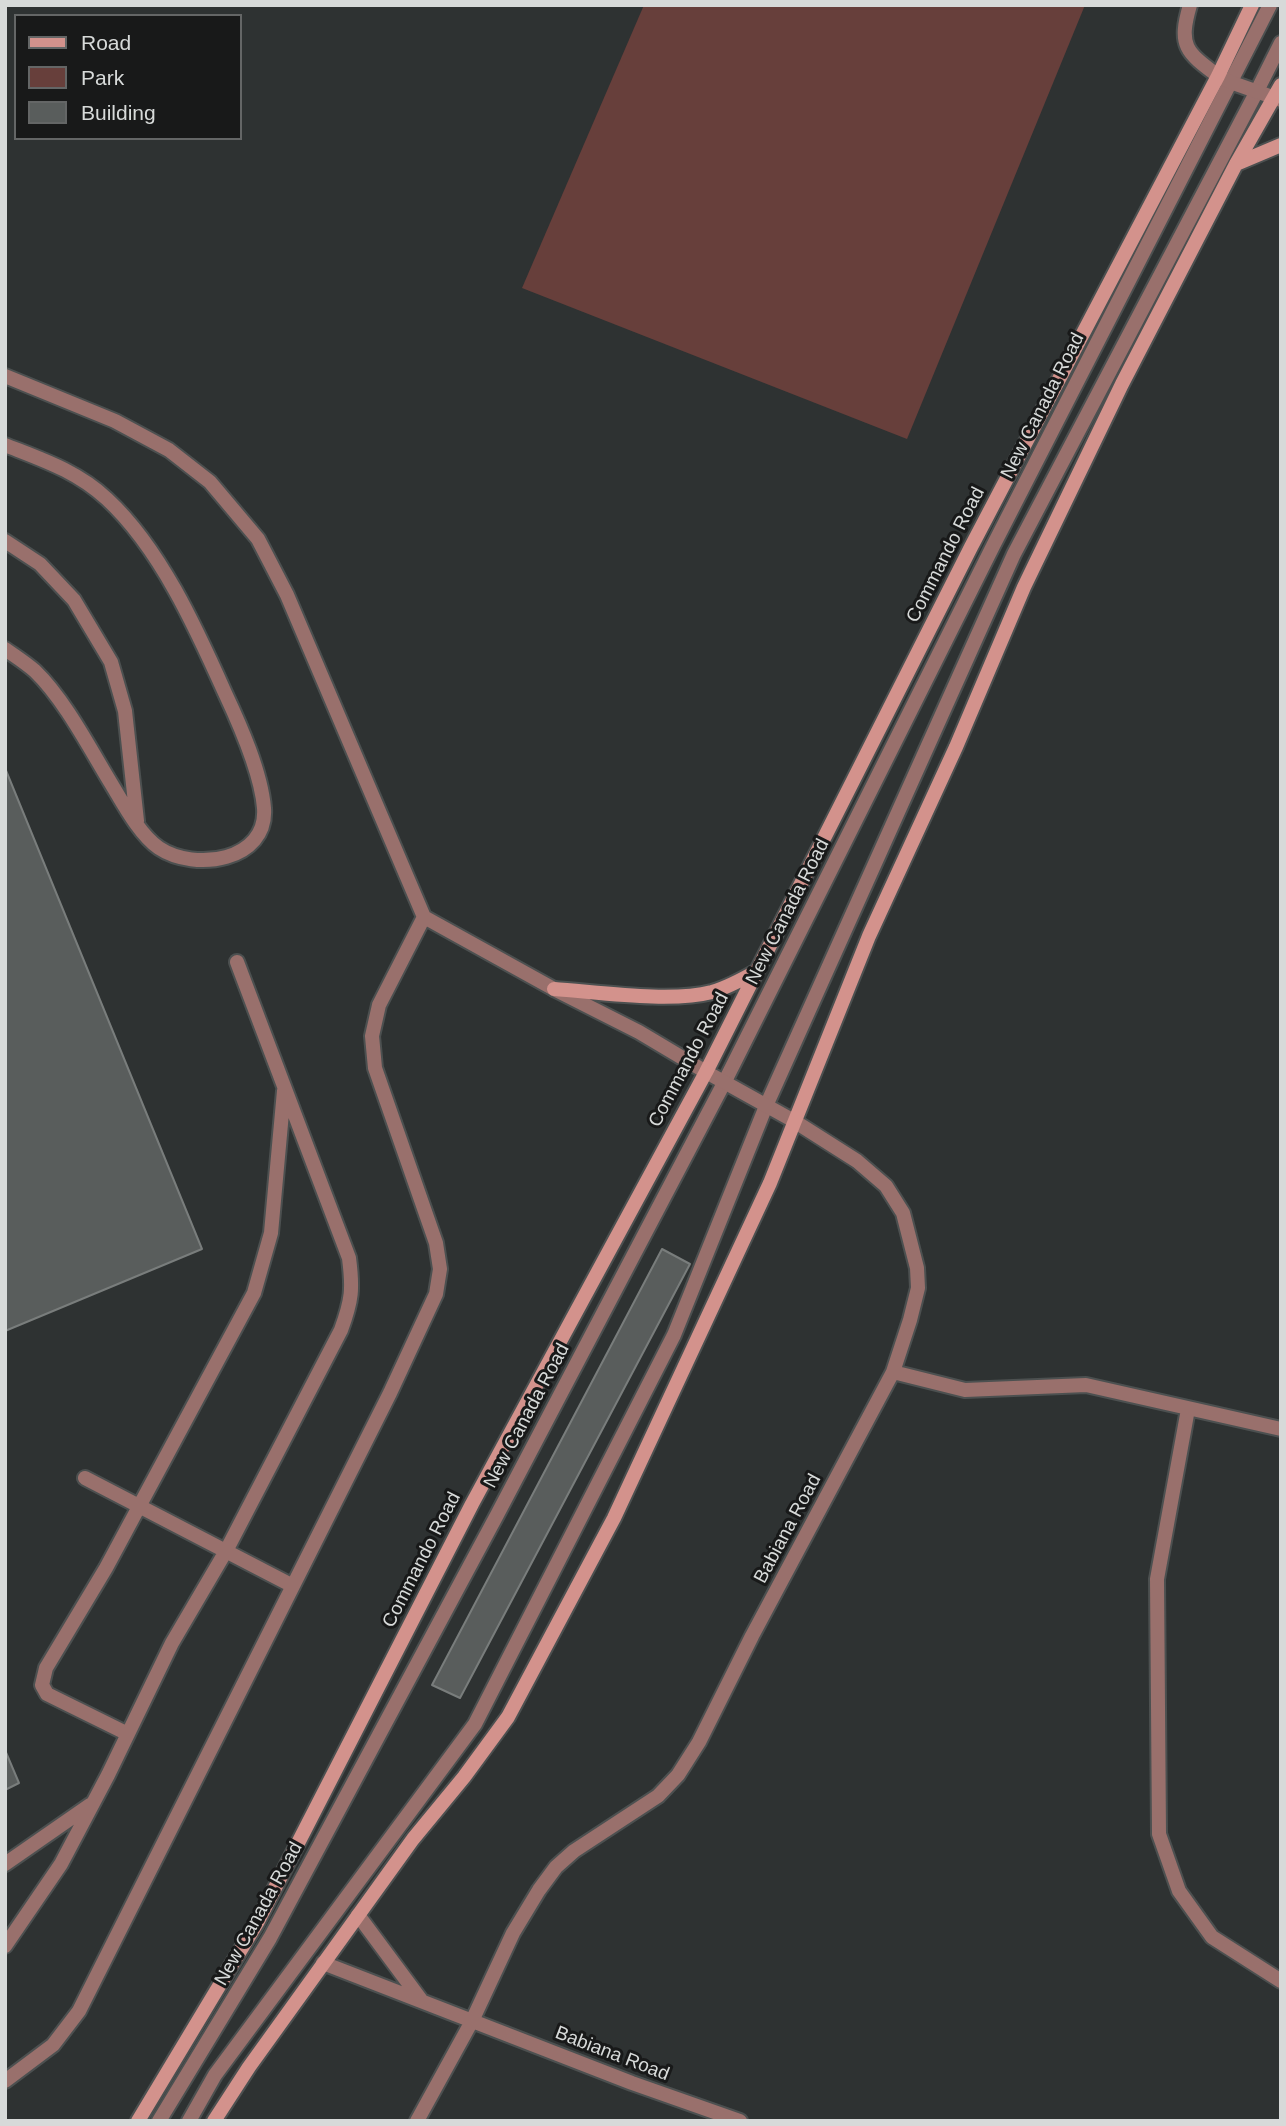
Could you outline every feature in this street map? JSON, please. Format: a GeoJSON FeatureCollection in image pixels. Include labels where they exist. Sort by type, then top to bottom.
{"type":"FeatureCollection","features":[{"type":"Feature","properties":{"kind":"main road","name":"Commando Road"},"geometry":{"type":"LineString","coordinates":[[138,2121],[257,1923],[472,1504],[706,1072],[971,547],[1224,79],[1252,5]]}},
{"type":"Feature","properties":{"kind":"main road"},"geometry":{"type":"LineString","coordinates":[[214,2121],[248,2067],[413,1839],[464,1777],[508,1717],[530,1679],[614,1518],[770,1184],[869,936],[956,747],[1024,587],[1122,384],[1236,164],[1279,94]]}},
{"type":"Feature","properties":{"kind":"main road"},"geometry":{"type":"LineString","coordinates":[[1236,164],[1281,145]]}},
{"type":"Feature","properties":{"kind":"main road"},"geometry":{"type":"LineString","coordinates":[[554,989],[640,995],[689,995],[731,985],[758,971]]}},
{"type":"Feature","properties":{"kind":"street"},"geometry":{"type":"LineString","coordinates":[[1190,5],[1185,26],[1186,46],[1194,58],[1224,79],[1257,92],[1279,94]]}},
{"type":"Feature","properties":{"kind":"street","name":"New Canada Road"},"geometry":{"type":"LineString","coordinates":[[159,2121],[270,1938],[497,1515],[724,1083],[1224,79],[1270,5]]}},
{"type":"Feature","properties":{"kind":"street"},"geometry":{"type":"LineString","coordinates":[[189,2121],[215,2075],[475,1724],[674,1335],[766,1106],[1014,554],[1281,43]]}},
{"type":"Feature","properties":{"kind":"street"},"geometry":{"type":"LineString","coordinates":[[5,376],[115,421],[169,450],[210,482],[258,539],[287,595],[424,917],[379,1005],[372,1036],[374,1068],[430,1220],[440,1269],[436,1294],[390,1393],[79,2011],[53,2045],[5,2081]]}},
{"type":"Feature","properties":{"kind":"street"},"geometry":{"type":"LineString","coordinates":[[5,445],[78,475],[108,500],[144,541],[190,615],[239,724],[261,787],[264,810],[260,833],[244,850],[216,860],[187,860],[159,848],[137,825],[63,707],[35,672],[5,649]]}},
{"type":"Feature","properties":{"kind":"street"},"geometry":{"type":"LineString","coordinates":[[5,541],[40,564],[74,600],[111,662],[125,711],[137,825]]}},
{"type":"Feature","properties":{"kind":"street","name":"Babiana Road"},"geometry":{"type":"LineString","coordinates":[[417,2121],[472,2021],[513,1933],[556,1867],[574,1851],[658,1796],[678,1776],[699,1742],[752,1636],[893,1372],[918,1288],[917,1268],[903,1213],[886,1186],[857,1161],[794,1121],[639,1032],[554,989],[424,917]]}},
{"type":"Feature","properties":{"kind":"street"},"geometry":{"type":"LineString","coordinates":[[5,1946],[61,1864],[172,1643],[226,1551],[341,1330],[351,1304],[353,1283],[349,1258],[237,962]]}},
{"type":"Feature","properties":{"kind":"street"},"geometry":{"type":"LineString","coordinates":[[128,1734],[47,1694],[42,1685],[46,1668],[106,1567],[254,1293],[271,1233],[284,1086]]}},
{"type":"Feature","properties":{"kind":"street"},"geometry":{"type":"LineString","coordinates":[[893,1372],[965,1390],[1086,1385],[1281,1429]]}},
{"type":"Feature","properties":{"kind":"street"},"geometry":{"type":"LineString","coordinates":[[1188,1409],[1157,1579],[1159,1834],[1179,1891],[1212,1937],[1281,1981]]}},
{"type":"Feature","properties":{"kind":"street"},"geometry":{"type":"LineString","coordinates":[[85,1478],[293,1586]]}},
{"type":"Feature","properties":{"kind":"street"},"geometry":{"type":"LineString","coordinates":[[5,1864],[93,1803]]}},
{"type":"Feature","properties":{"kind":"street"},"geometry":{"type":"LineString","coordinates":[[358,1915],[422,2001]]}},
{"type":"Feature","properties":{"kind":"street","name":"Babiana Road"},"geometry":{"type":"LineString","coordinates":[[323,1963],[632,2083],[740,2121]]}},
{"type":"Feature","properties":{"kind":"green space"},"geometry":{"type":"Polygon","coordinates":[[[644,5],[1085,5],[907,439],[522,288],[644,5]]]}},
{"type":"Feature","properties":{"kind":"building"},"geometry":{"type":"Polygon","coordinates":[[[5,768],[202,1249],[5,1331],[5,768]]]}},
{"type":"Feature","properties":{"kind":"building"},"geometry":{"type":"Polygon","coordinates":[[[662,1249],[690,1264],[460,1698],[432,1685],[662,1249]]]}},
{"type":"Feature","properties":{"kind":"building"},"geometry":{"type":"Polygon","coordinates":[[[5,1750],[19,1783],[5,1790],[5,1750]]]}}]}
